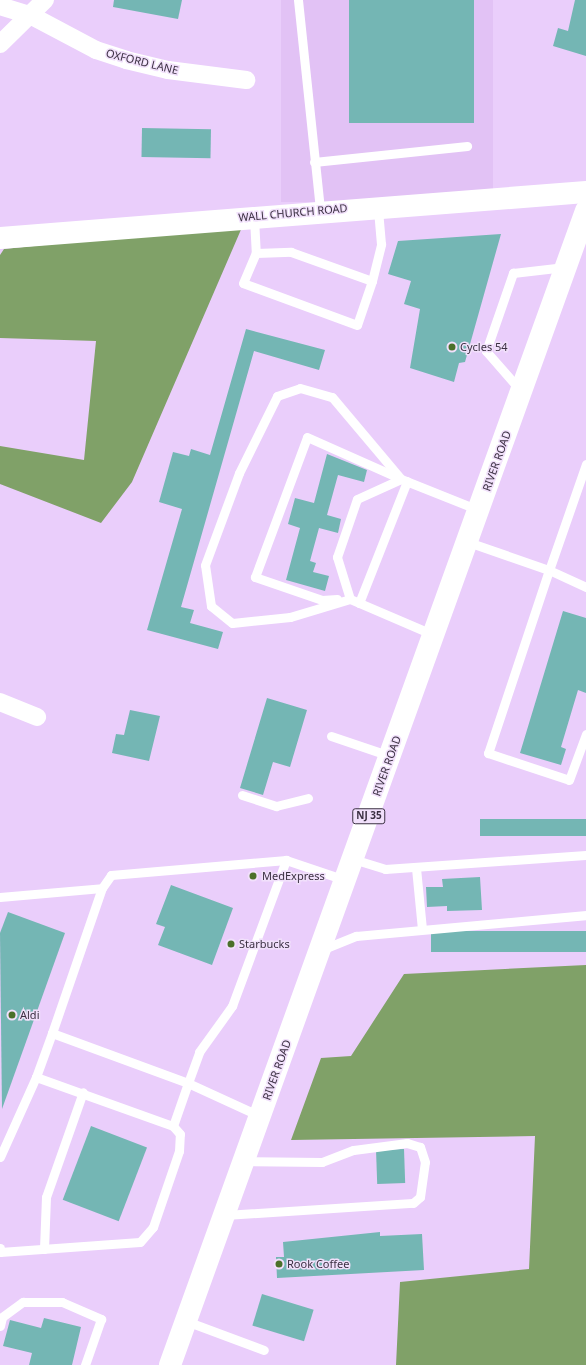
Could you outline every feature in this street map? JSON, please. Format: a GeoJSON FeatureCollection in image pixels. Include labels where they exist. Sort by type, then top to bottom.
{"type":"FeatureCollection","features":[{"type":"Feature","properties":{"kind":"main road","name":"WALL CHURCH ROAD"},"geometry":{"type":"LineString","coordinates":[[0,238],[378,206],[586,192]]}},
{"type":"Feature","properties":{"kind":"main road","name":"RIVER ROAD"},"geometry":{"type":"LineString","coordinates":[[170,1365],[522,393],[586,211]]}},
{"type":"Feature","properties":{"kind":"street"},"geometry":{"type":"LineString","coordinates":[[0,44],[45,0]]}},
{"type":"Feature","properties":{"kind":"street","name":"OXFORD LANE"},"geometry":{"type":"LineString","coordinates":[[0,6],[30,15],[96,50],[126,60],[168,70],[246,80]]}},
{"type":"Feature","properties":{"kind":"street"},"geometry":{"type":"LineString","coordinates":[[0,702],[37,717]]}},
{"type":"Feature","properties":{"kind":"lane"},"geometry":{"type":"LineString","coordinates":[[298,0],[320,211]]}},
{"type":"Feature","properties":{"kind":"lane"},"geometry":{"type":"LineString","coordinates":[[314,162],[467,146]]}},
{"type":"Feature","properties":{"kind":"lane"},"geometry":{"type":"LineString","coordinates":[[254,217],[256,253],[243,283],[357,325],[372,281],[381,244],[378,206]]}},
{"type":"Feature","properties":{"kind":"lane"},"geometry":{"type":"LineString","coordinates":[[256,253],[291,252],[372,281]]}},
{"type":"Feature","properties":{"kind":"lane"},"geometry":{"type":"LineString","coordinates":[[522,393],[486,351],[513,273],[566,267]]}},
{"type":"Feature","properties":{"kind":"lane"},"geometry":{"type":"LineString","coordinates":[[350,599],[290,617],[232,623],[211,606],[205,565],[239,473],[277,396],[300,388],[332,397],[404,480]]}},
{"type":"Feature","properties":{"kind":"lane"},"geometry":{"type":"LineString","coordinates":[[434,635],[350,599],[322,600],[255,577],[307,437],[375,464],[404,480],[479,510]]}},
{"type":"Feature","properties":{"kind":"lane"},"geometry":{"type":"LineString","coordinates":[[586,464],[488,753],[569,780],[586,734]]}},
{"type":"Feature","properties":{"kind":"lane"},"geometry":{"type":"LineString","coordinates":[[350,599],[337,557],[357,499],[404,480]]}},
{"type":"Feature","properties":{"kind":"lane"},"geometry":{"type":"LineString","coordinates":[[359,603],[404,480]]}},
{"type":"Feature","properties":{"kind":"lane"},"geometry":{"type":"LineString","coordinates":[[468,542],[549,570],[586,587]]}},
{"type":"Feature","properties":{"kind":"lane"},"geometry":{"type":"LineString","coordinates":[[331,736],[390,756]]}},
{"type":"Feature","properties":{"kind":"lane"},"geometry":{"type":"LineString","coordinates":[[242,795],[276,806],[308,798]]}},
{"type":"Feature","properties":{"kind":"lane"},"geometry":{"type":"LineString","coordinates":[[353,859],[385,869],[586,855]]}},
{"type":"Feature","properties":{"kind":"lane"},"geometry":{"type":"LineString","coordinates":[[173,1126],[199,1052],[232,1006],[286,860]]}},
{"type":"Feature","properties":{"kind":"lane"},"geometry":{"type":"LineString","coordinates":[[0,1157],[36,1077],[102,888],[111,875],[286,860],[346,880]]}},
{"type":"Feature","properties":{"kind":"lane"},"geometry":{"type":"LineString","coordinates":[[416,868],[422,929]]}},
{"type":"Feature","properties":{"kind":"lane"},"geometry":{"type":"LineString","coordinates":[[0,897],[102,888]]}},
{"type":"Feature","properties":{"kind":"lane"},"geometry":{"type":"LineString","coordinates":[[320,951],[356,936],[586,915]]}},
{"type":"Feature","properties":{"kind":"lane"},"geometry":{"type":"LineString","coordinates":[[52,1033],[188,1083],[260,1116]]}},
{"type":"Feature","properties":{"kind":"lane"},"geometry":{"type":"LineString","coordinates":[[0,1248],[0,1252],[140,1242],[153,1227],[179,1151],[180,1134],[173,1126],[83,1092],[36,1077]]}},
{"type":"Feature","properties":{"kind":"lane"},"geometry":{"type":"LineString","coordinates":[[44,1249],[46,1196],[83,1092]]}},
{"type":"Feature","properties":{"kind":"lane"},"geometry":{"type":"LineString","coordinates":[[224,1215],[413,1202],[420,1197],[425,1162],[420,1147],[407,1142],[353,1150],[322,1162],[244,1160]]}},
{"type":"Feature","properties":{"kind":"lane"},"geometry":{"type":"LineString","coordinates":[[0,1326],[2,1317],[23,1302],[62,1302],[101,1319],[85,1365]]}},
{"type":"Feature","properties":{"kind":"lane"},"geometry":{"type":"LineString","coordinates":[[186,1321],[264,1350]]}},
{"type":"Feature","properties":{"kind":"shaded area"},"geometry":{"type":"Polygon","coordinates":[[[281,0],[493,0],[493,202],[281,202],[281,0]]]}},
{"type":"Feature","properties":{"kind":"green space"},"geometry":{"type":"Polygon","coordinates":[[[243,225],[132,482],[101,523],[0,484],[0,446],[84,460],[96,341],[0,338],[0,255],[4,249],[243,225]]]}},
{"type":"Feature","properties":{"kind":"green space"},"geometry":{"type":"Polygon","coordinates":[[[586,965],[586,1365],[396,1365],[400,1282],[529,1269],[535,1136],[291,1140],[321,1058],[351,1056],[404,974],[586,965]]]}},
{"type":"Feature","properties":{"kind":"building"},"geometry":{"type":"Polygon","coordinates":[[[114,0],[182,0],[178,19],[113,7],[114,0]]]}},
{"type":"Feature","properties":{"kind":"building"},"geometry":{"type":"Polygon","coordinates":[[[349,0],[474,0],[474,123],[349,123],[349,0]]]}},
{"type":"Feature","properties":{"kind":"building"},"geometry":{"type":"Polygon","coordinates":[[[575,0],[586,0],[586,56],[553,46],[558,28],[568,31],[575,0]]]}},
{"type":"Feature","properties":{"kind":"building"},"geometry":{"type":"Polygon","coordinates":[[[142,128],[211,129],[210,158],[141,157],[142,128]]]}},
{"type":"Feature","properties":{"kind":"building"},"geometry":{"type":"Polygon","coordinates":[[[501,234],[465,362],[459,363],[454,382],[410,368],[420,309],[404,304],[411,281],[388,274],[398,241],[501,234]]]}},
{"type":"Feature","properties":{"kind":"building"},"geometry":{"type":"Polygon","coordinates":[[[246,329],[325,350],[319,370],[254,351],[181,607],[194,610],[190,623],[223,632],[218,649],[147,630],[182,509],[159,502],[173,452],[189,456],[191,449],[210,455],[246,329]]]}},
{"type":"Feature","properties":{"kind":"building"},"geometry":{"type":"Polygon","coordinates":[[[327,454],[367,470],[364,482],[338,475],[327,515],[341,519],[338,533],[319,528],[310,561],[316,563],[313,572],[329,576],[325,591],[286,580],[300,528],[288,524],[295,498],[314,503],[327,454]]]}},
{"type":"Feature","properties":{"kind":"building"},"geometry":{"type":"Polygon","coordinates":[[[563,611],[586,618],[586,693],[578,690],[561,747],[566,749],[561,765],[520,753],[563,611]]]}},
{"type":"Feature","properties":{"kind":"building"},"geometry":{"type":"Polygon","coordinates":[[[267,698],[307,710],[290,767],[273,762],[263,795],[240,788],[267,698]]]}},
{"type":"Feature","properties":{"kind":"building"},"geometry":{"type":"Polygon","coordinates":[[[130,710],[160,716],[149,761],[112,753],[116,734],[124,735],[130,710]]]}},
{"type":"Feature","properties":{"kind":"building"},"geometry":{"type":"Polygon","coordinates":[[[480,819],[586,819],[586,836],[480,836],[480,819]]]}},
{"type":"Feature","properties":{"kind":"building"},"geometry":{"type":"Polygon","coordinates":[[[480,877],[482,910],[447,911],[447,906],[427,907],[426,887],[443,887],[442,879],[480,877]]]}},
{"type":"Feature","properties":{"kind":"building"},"geometry":{"type":"Polygon","coordinates":[[[171,885],[233,908],[212,965],[158,945],[165,927],[156,924],[171,885]]]}},
{"type":"Feature","properties":{"kind":"building"},"geometry":{"type":"Polygon","coordinates":[[[8,912],[65,933],[2,1109],[0,933],[8,912]]]}},
{"type":"Feature","properties":{"kind":"building"},"geometry":{"type":"Polygon","coordinates":[[[431,931],[586,931],[586,952],[431,952],[431,931]]]}},
{"type":"Feature","properties":{"kind":"building"},"geometry":{"type":"Polygon","coordinates":[[[91,1126],[147,1148],[119,1221],[63,1200],[91,1126]]]}},
{"type":"Feature","properties":{"kind":"building"},"geometry":{"type":"Polygon","coordinates":[[[404,1149],[405,1183],[377,1184],[376,1150],[404,1149]]]}},
{"type":"Feature","properties":{"kind":"building"},"geometry":{"type":"Polygon","coordinates":[[[380,1232],[380,1236],[422,1234],[424,1270],[277,1278],[276,1257],[284,1257],[283,1242],[380,1232]]]}},
{"type":"Feature","properties":{"kind":"building"},"geometry":{"type":"Polygon","coordinates":[[[262,1294],[314,1310],[304,1341],[252,1326],[262,1294]]]}},
{"type":"Feature","properties":{"kind":"building"},"geometry":{"type":"Polygon","coordinates":[[[44,1318],[81,1327],[72,1365],[29,1365],[32,1353],[3,1346],[10,1320],[41,1328],[44,1318]]]}},
{"type":"Feature","properties":{"kind":"place","name":"Cycles 54"},"geometry":{"type":"Point","coordinates":[452,347]}},
{"type":"Feature","properties":{"kind":"place","name":"MedExpress"},"geometry":{"type":"Point","coordinates":[253,876]}},
{"type":"Feature","properties":{"kind":"place","name":"Starbucks"},"geometry":{"type":"Point","coordinates":[231,944]}},
{"type":"Feature","properties":{"kind":"place","name":"Aldi"},"geometry":{"type":"Point","coordinates":[12,1015]}},
{"type":"Feature","properties":{"kind":"place","name":"Rook Coffee"},"geometry":{"type":"Point","coordinates":[279,1264]}}]}
